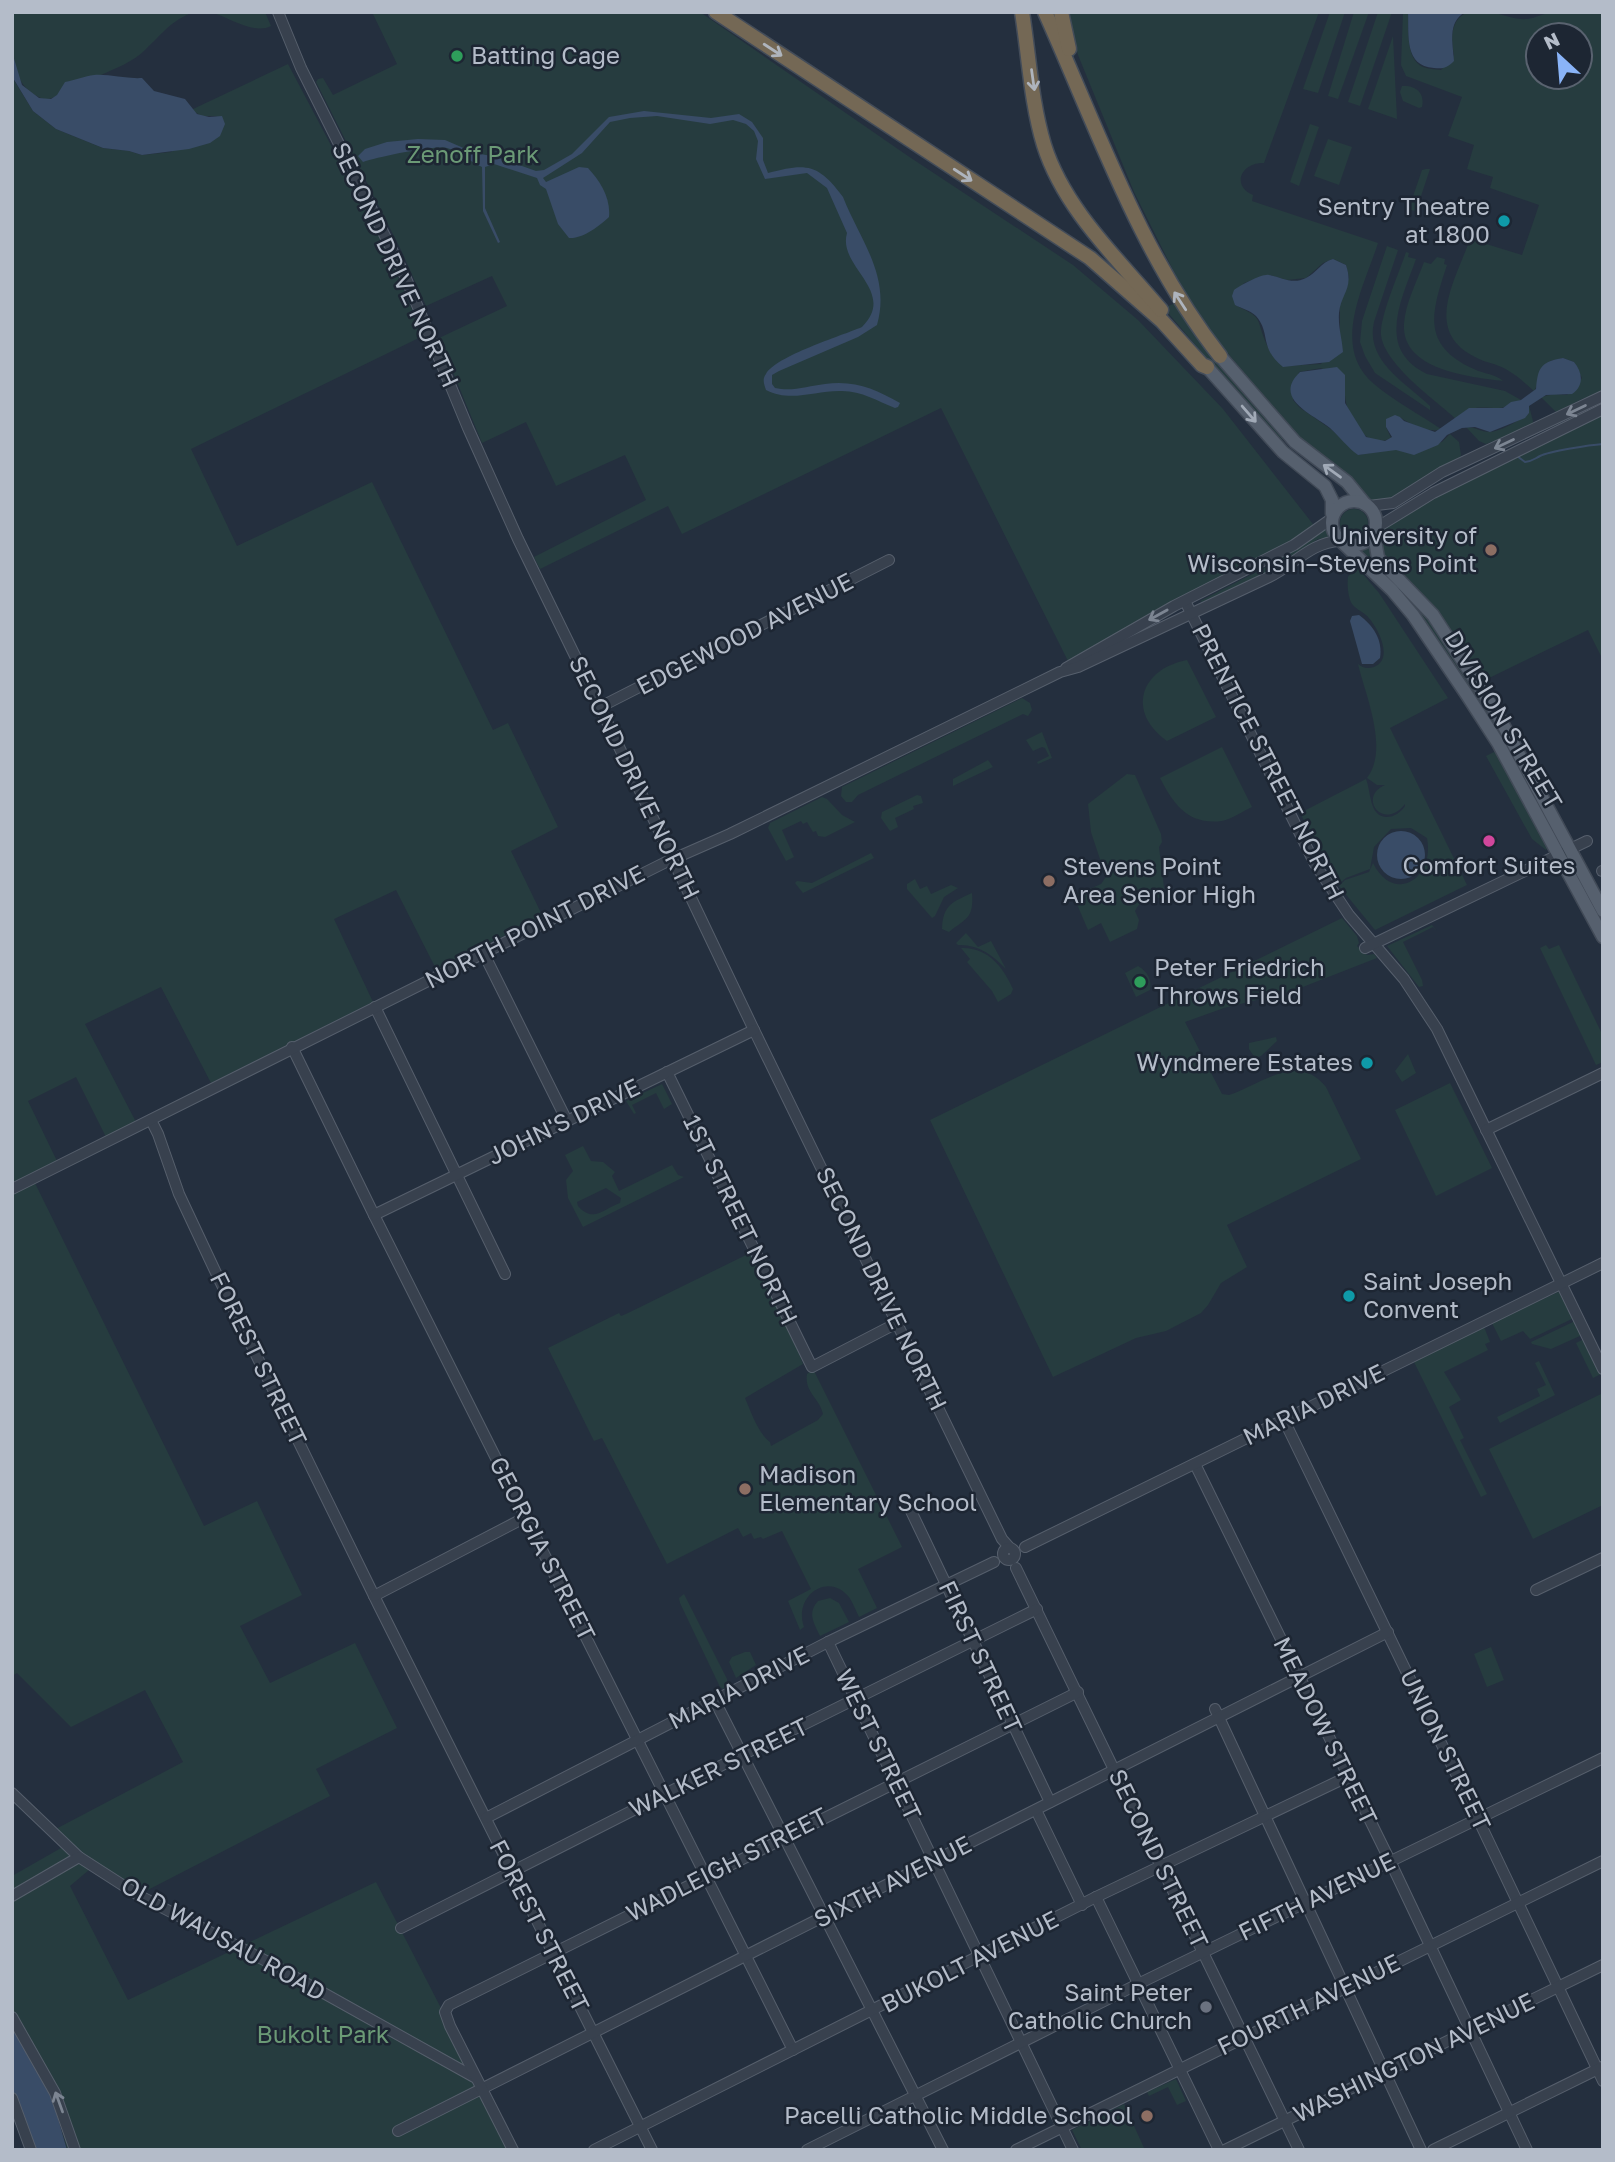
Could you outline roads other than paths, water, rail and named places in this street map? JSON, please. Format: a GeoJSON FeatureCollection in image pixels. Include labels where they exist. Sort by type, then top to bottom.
{"type":"FeatureCollection","features":[{"type":"Feature","properties":{"kind":"highway"},"geometry":{"type":"LineString","coordinates":[[716,12],[1090,258],[1146,306],[1202,365],[1207,367]]}},
{"type":"Feature","properties":{"kind":"highway"},"geometry":{"type":"LineString","coordinates":[[1022,12],[1044,143],[1064,191],[1080,214],[1206,362],[1207,367]]}},
{"type":"Feature","properties":{"kind":"highway"},"geometry":{"type":"LineString","coordinates":[[1045,12],[1157,263],[1188,313],[1220,356]]}},
{"type":"Feature","properties":{"kind":"highway"},"geometry":{"type":"LineString","coordinates":[[1061,12],[1067,44],[1080,79],[1082,94]]}},
{"type":"Feature","properties":{"kind":"main road"},"geometry":{"type":"LineString","coordinates":[[1207,367],[1283,452],[1325,486],[1332,500],[1332,529],[1341,542],[1360,544],[1375,531],[1374,514],[1348,482],[1295,442],[1220,356]]}},
{"type":"Feature","properties":{"kind":"main road"},"geometry":{"type":"LineString","coordinates":[[1332,517],[1348,502],[1367,505]]}},
{"type":"Feature","properties":{"kind":"main road","name":"DIVISION STREET"},"geometry":{"type":"LineString","coordinates":[[1375,531],[1378,558],[1422,602],[1469,668],[1499,717],[1603,937]]}},
{"type":"Feature","properties":{"kind":"main road","name":"DIVISION STREET"},"geometry":{"type":"LineString","coordinates":[[1341,542],[1392,590],[1413,615],[1498,743],[1603,911]]}},
{"type":"Feature","properties":{"kind":"street","name":"SECOND DRIVE NORTH"},"geometry":{"type":"LineString","coordinates":[[278,12],[301,68],[405,276],[496,491],[1009,1554]]}},
{"type":"Feature","properties":{"kind":"street"},"geometry":{"type":"LineString","coordinates":[[1367,505],[1393,503],[1442,472],[1603,396]]}},
{"type":"Feature","properties":{"kind":"street"},"geometry":{"type":"LineString","coordinates":[[1375,531],[1433,493],[1603,410]]}},
{"type":"Feature","properties":{"kind":"street","name":"NORTH POINT DRIVE"},"geometry":{"type":"LineString","coordinates":[[1060,672],[1075,661],[1185,601],[1294,545],[1332,517]]}},
{"type":"Feature","properties":{"kind":"street","name":"NORTH POINT DRIVE"},"geometry":{"type":"LineString","coordinates":[[12,1189],[673,859],[730,834],[1060,672],[1085,664],[1271,576],[1321,543],[1341,542]]}},
{"type":"Feature","properties":{"kind":"street","name":"EDGEWOOD AVENUE"},"geometry":{"type":"LineString","coordinates":[[600,707],[889,560]]}},
{"type":"Feature","properties":{"kind":"street","name":"PRENTICE STREET NORTH"},"geometry":{"type":"LineString","coordinates":[[1185,601],[1315,864],[1369,946],[1404,979],[1429,1016],[1603,1369]]}},
{"type":"Feature","properties":{"kind":"street"},"geometry":{"type":"LineString","coordinates":[[1369,946],[1587,841]]}},
{"type":"Feature","properties":{"kind":"street"},"geometry":{"type":"LineString","coordinates":[[483,952],[567,1121]]}},
{"type":"Feature","properties":{"kind":"street"},"geometry":{"type":"LineString","coordinates":[[375,1007],[505,1274]]}},
{"type":"Feature","properties":{"kind":"street","name":"JOHN'S DRIVE"},"geometry":{"type":"LineString","coordinates":[[373,1215],[754,1030]]}},
{"type":"Feature","properties":{"kind":"street","name":"GEORGIA STREET"},"geometry":{"type":"LineString","coordinates":[[292,1047],[373,1215],[793,2050]]}},
{"type":"Feature","properties":{"kind":"street","name":"1ST STREET NORTH"},"geometry":{"type":"LineString","coordinates":[[667,1072],[812,1367],[897,1323]]}},
{"type":"Feature","properties":{"kind":"street"},"geometry":{"type":"LineString","coordinates":[[1486,1129],[1603,1073]]}},
{"type":"Feature","properties":{"kind":"street","name":"FOREST STREET"},"geometry":{"type":"LineString","coordinates":[[151,1120],[186,1208],[374,1596],[640,2127]]}},
{"type":"Feature","properties":{"kind":"street","name":"MARIA DRIVE"},"geometry":{"type":"LineString","coordinates":[[486,1818],[828,1643],[1603,1263]]}},
{"type":"Feature","properties":{"kind":"street","name":"UNION STREET"},"geometry":{"type":"LineString","coordinates":[[1284,1420],[1558,1987],[1600,2068],[1603,2081]]}},
{"type":"Feature","properties":{"kind":"street","name":"MEADOW STREET"},"geometry":{"type":"LineString","coordinates":[[1195,1464],[1390,1861],[1527,2150]]}},
{"type":"Feature","properties":{"kind":"street","name":"FIRST STREET"},"geometry":{"type":"LineString","coordinates":[[911,1511],[1049,1802]]}},
{"type":"Feature","properties":{"kind":"street"},"geometry":{"type":"LineString","coordinates":[[374,1596],[526,1517]]}},
{"type":"Feature","properties":{"kind":"street","name":"SECOND STREET"},"geometry":{"type":"LineString","coordinates":[[1009,1554],[1299,2150]]}},
{"type":"Feature","properties":{"kind":"street"},"geometry":{"type":"LineString","coordinates":[[1536,1590],[1603,1558]]}},
{"type":"Feature","properties":{"kind":"street","name":"WALKER STREET"},"geometry":{"type":"LineString","coordinates":[[401,1928],[1037,1609]]}},
{"type":"Feature","properties":{"kind":"street","name":"SIXTH AVENUE"},"geometry":{"type":"LineString","coordinates":[[398,2131],[1036,1810],[1217,1713],[1299,1677],[1388,1632]]}},
{"type":"Feature","properties":{"kind":"street","name":"WEST STREET"},"geometry":{"type":"LineString","coordinates":[[828,1643],[1073,2150]]}},
{"type":"Feature","properties":{"kind":"street","name":"WADLEIGH STREET"},"geometry":{"type":"LineString","coordinates":[[474,2077],[450,2026],[445,2009],[449,2005],[1078,1692]]}},
{"type":"Feature","properties":{"kind":"street"},"geometry":{"type":"LineString","coordinates":[[715,1700],[943,2150]]}},
{"type":"Feature","properties":{"kind":"street"},"geometry":{"type":"LineString","coordinates":[[1217,1713],[1421,2150]]}},
{"type":"Feature","properties":{"kind":"street","name":"FIFTH AVENUE"},"geometry":{"type":"LineString","coordinates":[[807,2150],[1138,1983],[1603,1758]]}},
{"type":"Feature","properties":{"kind":"street","name":"BUKOLT AVENUE"},"geometry":{"type":"LineString","coordinates":[[594,2150],[1096,1897],[1347,1777]]}},
{"type":"Feature","properties":{"kind":"street","name":"OLD WAUSAU ROAD"},"geometry":{"type":"LineString","coordinates":[[12,1793],[79,1857],[138,1895],[268,1962],[474,2077]]}},
{"type":"Feature","properties":{"kind":"street"},"geometry":{"type":"LineString","coordinates":[[1036,1810],[1082,1905]]}},
{"type":"Feature","properties":{"kind":"street"},"geometry":{"type":"LineString","coordinates":[[12,1896],[79,1857]]}},
{"type":"Feature","properties":{"kind":"street","name":"FOURTH AVENUE"},"geometry":{"type":"LineString","coordinates":[[1016,2150],[1603,1861]]}},
{"type":"Feature","properties":{"kind":"street"},"geometry":{"type":"LineString","coordinates":[[1096,1897],[1219,2150]]}},
{"type":"Feature","properties":{"kind":"street","name":"WASHINGTON AVENUE"},"geometry":{"type":"LineString","coordinates":[[1225,2150],[1603,1965]]}},
{"type":"Feature","properties":{"kind":"street"},"geometry":{"type":"LineString","coordinates":[[12,2017],[55,2093],[75,2150]]}},
{"type":"Feature","properties":{"kind":"street"},"geometry":{"type":"LineString","coordinates":[[1433,2150],[1600,2068]]}},
{"type":"Feature","properties":{"kind":"street"},"geometry":{"type":"LineString","coordinates":[[474,2077],[513,2150]]}},
{"type":"Feature","properties":{"kind":"street"},"geometry":{"type":"LineString","coordinates":[[12,2098],[31,2150]]}},
{"type":"Feature","properties":{"kind":"street"},"geometry":{"type":"LineString","coordinates":[[640,2127],[652,2150]]}},
{"type":"Feature","properties":{"kind":"water"},"geometry":{"type":"Polygon","coordinates":[[[1408,12],[1465,12],[1453,28],[1452,63],[1445,68],[1437,68],[1417,62],[1410,48],[1408,12]]]}},
{"type":"Feature","properties":{"kind":"water"},"geometry":{"type":"Polygon","coordinates":[[[12,52],[22,85],[39,98],[51,99],[65,82],[91,76],[142,78],[154,91],[185,99],[197,114],[222,116],[225,124],[220,136],[210,143],[189,149],[142,155],[103,148],[56,129],[33,111],[13,78],[12,52]]]}},
{"type":"Feature","properties":{"kind":"water"},"geometry":{"type":"Polygon","coordinates":[[[644,111],[711,118],[739,114],[752,122],[763,138],[763,160],[768,173],[792,168],[810,168],[834,186],[843,197],[877,274],[880,307],[877,325],[858,337],[779,371],[772,375],[772,384],[775,388],[788,389],[846,383],[891,398],[900,403],[898,407],[849,391],[785,396],[766,390],[764,378],[772,367],[795,354],[862,327],[871,314],[873,302],[870,290],[850,257],[846,245],[847,233],[827,188],[807,173],[765,179],[756,159],[758,141],[754,131],[746,124],[733,120],[710,124],[657,116],[610,122],[582,153],[543,178],[546,182],[579,167],[588,168],[604,190],[609,217],[591,231],[574,238],[569,238],[558,224],[546,189],[540,185],[537,178],[494,164],[485,167],[485,208],[500,242],[498,243],[483,211],[482,167],[447,148],[418,150],[363,162],[358,156],[365,149],[387,142],[445,140],[475,153],[497,157],[536,171],[544,170],[572,154],[609,117],[644,111]]]}},
{"type":"Feature","properties":{"kind":"water"},"geometry":{"type":"Polygon","coordinates":[[[1333,259],[1346,265],[1349,280],[1339,313],[1343,352],[1329,362],[1283,367],[1271,353],[1256,316],[1235,305],[1232,296],[1234,290],[1266,275],[1292,281],[1301,280],[1333,259]]]}},
{"type":"Feature","properties":{"kind":"water"},"geometry":{"type":"Polygon","coordinates":[[[1563,358],[1574,362],[1580,375],[1579,387],[1572,394],[1546,395],[1529,406],[1529,413],[1525,418],[1490,432],[1475,427],[1462,428],[1447,435],[1438,445],[1414,455],[1396,450],[1358,455],[1330,428],[1298,405],[1290,390],[1300,372],[1337,367],[1345,375],[1345,403],[1366,437],[1385,441],[1392,437],[1386,427],[1386,419],[1395,415],[1435,432],[1469,408],[1503,408],[1511,402],[1521,400],[1536,389],[1539,371],[1545,364],[1563,358]]]}},
{"type":"Feature","properties":{"kind":"water"},"geometry":{"type":"Polygon","coordinates":[[[1359,615],[1373,628],[1378,639],[1380,658],[1373,664],[1362,664],[1350,621],[1352,616],[1359,615]]]}},
{"type":"Feature","properties":{"kind":"water"},"geometry":{"type":"Polygon","coordinates":[[[1401,831],[1418,838],[1425,855],[1418,872],[1401,879],[1384,872],[1377,855],[1384,838],[1401,831]]]}},
{"type":"Feature","properties":{"kind":"water"},"geometry":{"type":"Polygon","coordinates":[[[12,2027],[51,2094],[67,2150],[36,2150],[12,2087],[12,2027]]]}},
{"type":"Feature","properties":{"kind":"waterway"},"geometry":{"type":"LineString","coordinates":[[1517,456],[1525,462],[1552,452],[1603,444]]}},
{"type":"Feature","properties":{"kind":"place","name":"Batting Cage"},"geometry":{"type":"Point","coordinates":[457,56]}},
{"type":"Feature","properties":{"kind":"place","name":"Sentry Theatre at 1800"},"geometry":{"type":"Point","coordinates":[1504,221]}},
{"type":"Feature","properties":{"kind":"place","name":"University of Wisconsin–Stevens Point"},"geometry":{"type":"Point","coordinates":[1491,550]}},
{"type":"Feature","properties":{"kind":"place","name":"Comfort Suites"},"geometry":{"type":"Point","coordinates":[1489,841]}},
{"type":"Feature","properties":{"kind":"place","name":"Stevens Point Area Senior High"},"geometry":{"type":"Point","coordinates":[1049,881]}},
{"type":"Feature","properties":{"kind":"place","name":"Peter Friedrich Throws Field"},"geometry":{"type":"Point","coordinates":[1140,982]}},
{"type":"Feature","properties":{"kind":"place","name":"Wyndmere Estates"},"geometry":{"type":"Point","coordinates":[1367,1063]}},
{"type":"Feature","properties":{"kind":"place","name":"Saint Joseph Convent"},"geometry":{"type":"Point","coordinates":[1349,1296]}},
{"type":"Feature","properties":{"kind":"place","name":"Madison Elementary School"},"geometry":{"type":"Point","coordinates":[745,1489]}},
{"type":"Feature","properties":{"kind":"place","name":"Saint Peter Catholic Church"},"geometry":{"type":"Point","coordinates":[1206,2007]}},
{"type":"Feature","properties":{"kind":"place","name":"Pacelli Catholic Middle School"},"geometry":{"type":"Point","coordinates":[1147,2116]}},
{"type":"Feature","properties":{"kind":"park label","name":"Zenoff Park"},"geometry":{"type":"Point","coordinates":[473,155]}},
{"type":"Feature","properties":{"kind":"park label","name":"Bukolt Park"},"geometry":{"type":"Point","coordinates":[323,2035]}}]}
